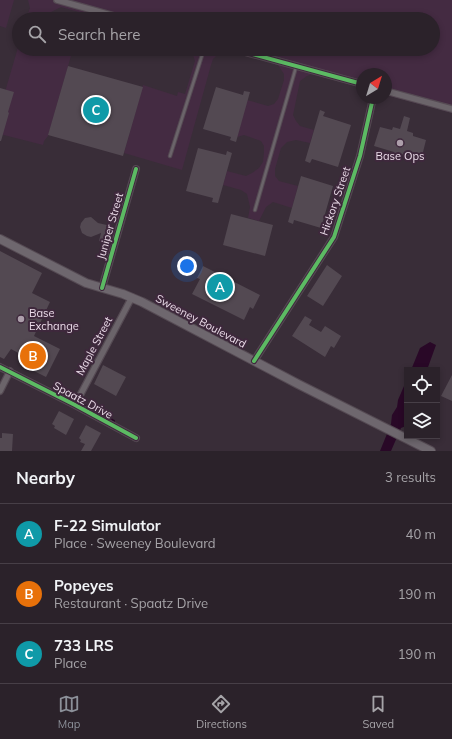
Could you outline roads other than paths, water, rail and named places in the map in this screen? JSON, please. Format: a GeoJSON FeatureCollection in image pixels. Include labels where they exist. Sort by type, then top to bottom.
{"type":"FeatureCollection","features":[{"type":"Feature","properties":{"kind":"main road","name":"Sweeney Boulevard"},"geometry":{"type":"LineString","coordinates":[[0,239],[79,280],[132,297],[431,451]]}},
{"type":"Feature","properties":{"kind":"street"},"geometry":{"type":"LineString","coordinates":[[57,0],[100,12]]}},
{"type":"Feature","properties":{"kind":"street"},"geometry":{"type":"LineString","coordinates":[[260,56],[356,82]]}},
{"type":"Feature","properties":{"kind":"street"},"geometry":{"type":"LineString","coordinates":[[392,93],[452,109]]}},
{"type":"Feature","properties":{"kind":"street","name":"Hickory Street"},"geometry":{"type":"LineString","coordinates":[[254,361],[334,237],[360,156],[372,104]]}},
{"type":"Feature","properties":{"kind":"street","name":"Juniper Street"},"geometry":{"type":"LineString","coordinates":[[102,288],[136,169]]}},
{"type":"Feature","properties":{"kind":"street","name":"Maple Street"},"geometry":{"type":"LineString","coordinates":[[75,405],[132,297]]}},
{"type":"Feature","properties":{"kind":"street","name":"Spaatz Drive"},"geometry":{"type":"LineString","coordinates":[[0,366],[136,438]]}},
{"type":"Feature","properties":{"kind":"street"},"geometry":{"type":"LineString","coordinates":[[0,391],[10,371]]}},
{"type":"Feature","properties":{"kind":"lane"},"geometry":{"type":"LineString","coordinates":[[170,156],[202,56]]}},
{"type":"Feature","properties":{"kind":"lane"},"geometry":{"type":"LineString","coordinates":[[255,210],[296,66]]}},
{"type":"Feature","properties":{"kind":"waterway"},"geometry":{"type":"LineString","coordinates":[[85,405],[114,421]]}},
{"type":"Feature","properties":{"kind":"place","name":"733 LRS"},"geometry":{"type":"Point","coordinates":[96,110]}},
{"type":"Feature","properties":{"kind":"place","name":"Base Ops"},"geometry":{"type":"Point","coordinates":[400,143]}},
{"type":"Feature","properties":{"kind":"place","name":"F-22 Simulator"},"geometry":{"type":"Point","coordinates":[220,287]}},
{"type":"Feature","properties":{"kind":"place","name":"Base Exchange"},"geometry":{"type":"Point","coordinates":[21,319]}},
{"type":"Feature","properties":{"kind":"place","name":"Popeyes"},"geometry":{"type":"Point","coordinates":[33,356]}}]}
